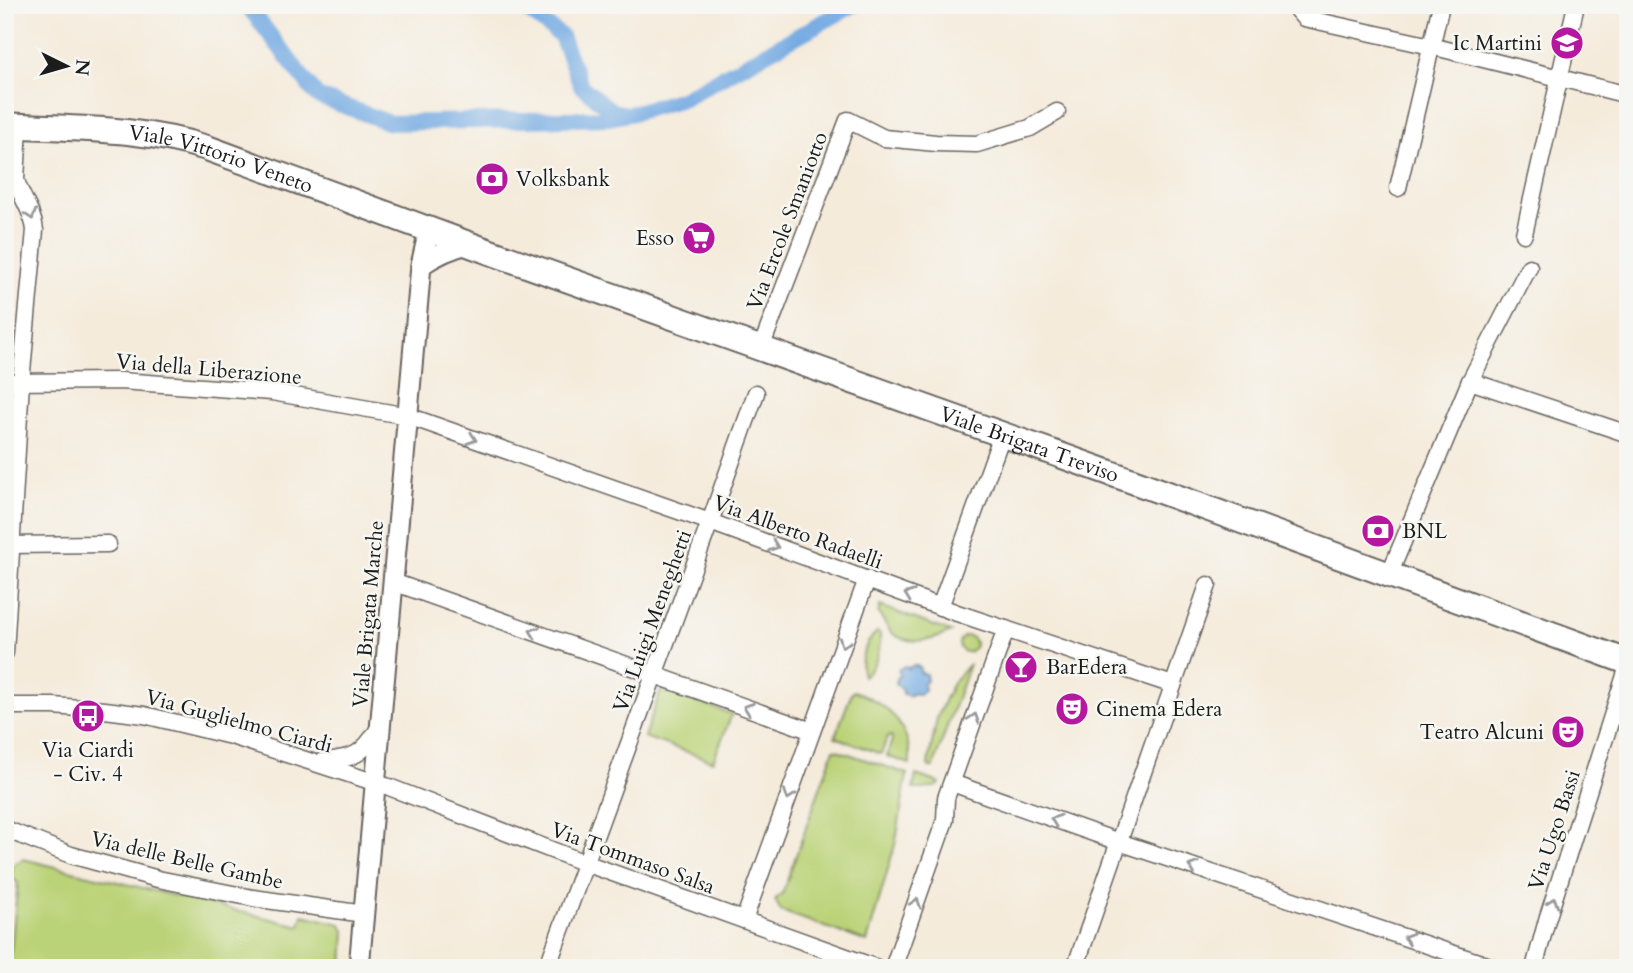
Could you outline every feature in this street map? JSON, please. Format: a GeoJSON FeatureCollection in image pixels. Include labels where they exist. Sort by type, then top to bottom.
{"type":"FeatureCollection","features":[{"type":"Feature","properties":{"kind":"main road","name":"Viale Vittorio Veneto"},"geometry":{"type":"LineString","coordinates":[[12,125],[119,131],[183,140],[431,230]]}},
{"type":"Feature","properties":{"kind":"main road","name":"Viale Brigata Treviso"},"geometry":{"type":"LineString","coordinates":[[431,230],[1127,479],[1628,664]]}},
{"type":"Feature","properties":{"kind":"street"},"geometry":{"type":"LineString","coordinates":[[1298,5],[1297,10],[1304,18],[1431,46],[1628,95]]}},
{"type":"Feature","properties":{"kind":"street"},"geometry":{"type":"LineString","coordinates":[[1398,188],[1441,5]]}},
{"type":"Feature","properties":{"kind":"street"},"geometry":{"type":"LineString","coordinates":[[1524,234],[1576,5]]}},
{"type":"Feature","properties":{"kind":"street","name":"Via Ercole Smaniotto"},"geometry":{"type":"LineString","coordinates":[[761,348],[848,120],[884,138],[977,144],[1030,128],[1057,112]]}},
{"type":"Feature","properties":{"kind":"street"},"geometry":{"type":"LineString","coordinates":[[5,653],[13,382],[34,230],[32,214],[16,180],[12,125]]}},
{"type":"Feature","properties":{"kind":"street","name":"Viale Brigata Marche"},"geometry":{"type":"LineString","coordinates":[[359,968],[421,265],[431,230]]}},
{"type":"Feature","properties":{"kind":"street"},"geometry":{"type":"LineString","coordinates":[[421,265],[455,246],[468,244]]}},
{"type":"Feature","properties":{"kind":"street"},"geometry":{"type":"LineString","coordinates":[[1389,575],[1470,381],[1529,267]]}},
{"type":"Feature","properties":{"kind":"street","name":"Via della Liberazione"},"geometry":{"type":"LineString","coordinates":[[13,382],[121,381],[272,392],[408,416]]}},
{"type":"Feature","properties":{"kind":"street"},"geometry":{"type":"LineString","coordinates":[[1470,381],[1628,434]]}},
{"type":"Feature","properties":{"kind":"street","name":"Via Luigi Meneghetti"},"geometry":{"type":"LineString","coordinates":[[547,968],[756,393]]}},
{"type":"Feature","properties":{"kind":"street","name":"Via Alberto Radaelli"},"geometry":{"type":"LineString","coordinates":[[408,416],[710,522],[940,607],[1173,685]]}},
{"type":"Feature","properties":{"kind":"street"},"geometry":{"type":"LineString","coordinates":[[940,607],[1002,435]]}},
{"type":"Feature","properties":{"kind":"street"},"geometry":{"type":"LineString","coordinates":[[8,545],[108,544]]}},
{"type":"Feature","properties":{"kind":"street"},"geometry":{"type":"LineString","coordinates":[[744,920],[867,579]]}},
{"type":"Feature","properties":{"kind":"street"},"geometry":{"type":"LineString","coordinates":[[393,582],[812,731]]}},
{"type":"Feature","properties":{"kind":"street"},"geometry":{"type":"LineString","coordinates":[[1075,968],[1209,585]]}},
{"type":"Feature","properties":{"kind":"street"},"geometry":{"type":"LineString","coordinates":[[893,968],[945,820],[947,797],[1006,629]]}},
{"type":"Feature","properties":{"kind":"street","name":"Via Ugo Bassi"},"geometry":{"type":"LineString","coordinates":[[1534,968],[1628,664]]}},
{"type":"Feature","properties":{"kind":"street","name":"Via Guglielmo Ciardi"},"geometry":{"type":"LineString","coordinates":[[5,706],[105,709],[144,715],[231,736],[376,783]]}},
{"type":"Feature","properties":{"kind":"street"},"geometry":{"type":"LineString","coordinates":[[315,763],[356,755],[369,744],[381,726]]}},
{"type":"Feature","properties":{"kind":"street","name":"Via Tommaso Salsa"},"geometry":{"type":"LineString","coordinates":[[376,783],[585,863],[877,968]]}},
{"type":"Feature","properties":{"kind":"street"},"geometry":{"type":"LineString","coordinates":[[952,783],[1496,968]]}},
{"type":"Feature","properties":{"kind":"street","name":"Via delle Belle Gambe"},"geometry":{"type":"LineString","coordinates":[[5,828],[71,855],[158,879],[253,898],[364,914]]}},
{"type":"Feature","properties":{"kind":"green space"},"geometry":{"type":"Polygon","coordinates":[[[880,606],[951,632],[921,641],[897,637],[878,613],[880,606]]]}},
{"type":"Feature","properties":{"kind":"green space"},"geometry":{"type":"Polygon","coordinates":[[[877,632],[880,634],[880,640],[877,658],[868,673],[863,676],[861,664],[864,652],[877,632]]]}},
{"type":"Feature","properties":{"kind":"green space"},"geometry":{"type":"Polygon","coordinates":[[[964,636],[970,636],[975,644],[973,650],[964,652],[959,647],[959,641],[964,636]]]}},
{"type":"Feature","properties":{"kind":"green space"},"geometry":{"type":"Polygon","coordinates":[[[969,664],[933,767],[929,767],[937,718],[954,681],[969,664]]]}},
{"type":"Feature","properties":{"kind":"green space"},"geometry":{"type":"Polygon","coordinates":[[[661,690],[732,714],[713,761],[644,737],[661,690]]]}},
{"type":"Feature","properties":{"kind":"green space"},"geometry":{"type":"Polygon","coordinates":[[[854,691],[877,702],[895,718],[906,738],[910,764],[887,756],[892,740],[890,736],[881,754],[835,737],[854,691]]]}},
{"type":"Feature","properties":{"kind":"green space"},"geometry":{"type":"Polygon","coordinates":[[[834,749],[907,774],[896,841],[867,942],[781,911],[775,900],[783,892],[834,749]]]}},
{"type":"Feature","properties":{"kind":"green space"},"geometry":{"type":"Polygon","coordinates":[[[916,775],[940,783],[938,786],[913,789],[916,775]]]}},
{"type":"Feature","properties":{"kind":"green space"},"geometry":{"type":"Polygon","coordinates":[[[23,859],[300,926],[303,915],[341,924],[345,931],[343,968],[9,968],[18,883],[11,877],[13,865],[23,859]]]}},
{"type":"Feature","properties":{"kind":"water"},"geometry":{"type":"Polygon","coordinates":[[[913,665],[926,674],[927,681],[919,695],[914,693],[909,696],[903,694],[901,688],[896,685],[896,679],[900,675],[898,670],[913,665]]]}},
{"type":"Feature","properties":{"kind":"waterway"},"geometry":{"type":"LineString","coordinates":[[247,5],[317,96],[390,123],[609,118],[629,114],[682,99],[854,5]]}},
{"type":"Feature","properties":{"kind":"waterway"},"geometry":{"type":"LineString","coordinates":[[520,5],[561,36],[581,86],[612,111],[627,114]]}},
{"type":"Feature","properties":{"kind":"place","name":"Ic Martini"},"geometry":{"type":"Point","coordinates":[1567,43]}},
{"type":"Feature","properties":{"kind":"place","name":"Volksbank"},"geometry":{"type":"Point","coordinates":[492,179]}},
{"type":"Feature","properties":{"kind":"place","name":"Esso"},"geometry":{"type":"Point","coordinates":[699,238]}},
{"type":"Feature","properties":{"kind":"place","name":"BNL"},"geometry":{"type":"Point","coordinates":[1378,531]}},
{"type":"Feature","properties":{"kind":"place","name":"BarEdera"},"geometry":{"type":"Point","coordinates":[1021,667]}},
{"type":"Feature","properties":{"kind":"place","name":"Cinema Edera"},"geometry":{"type":"Point","coordinates":[1072,709]}},
{"type":"Feature","properties":{"kind":"place","name":"Via Ciardi - Civ. 4"},"geometry":{"type":"Point","coordinates":[88,716]}},
{"type":"Feature","properties":{"kind":"place","name":"Teatro Alcuni"},"geometry":{"type":"Point","coordinates":[1568,732]}}]}
